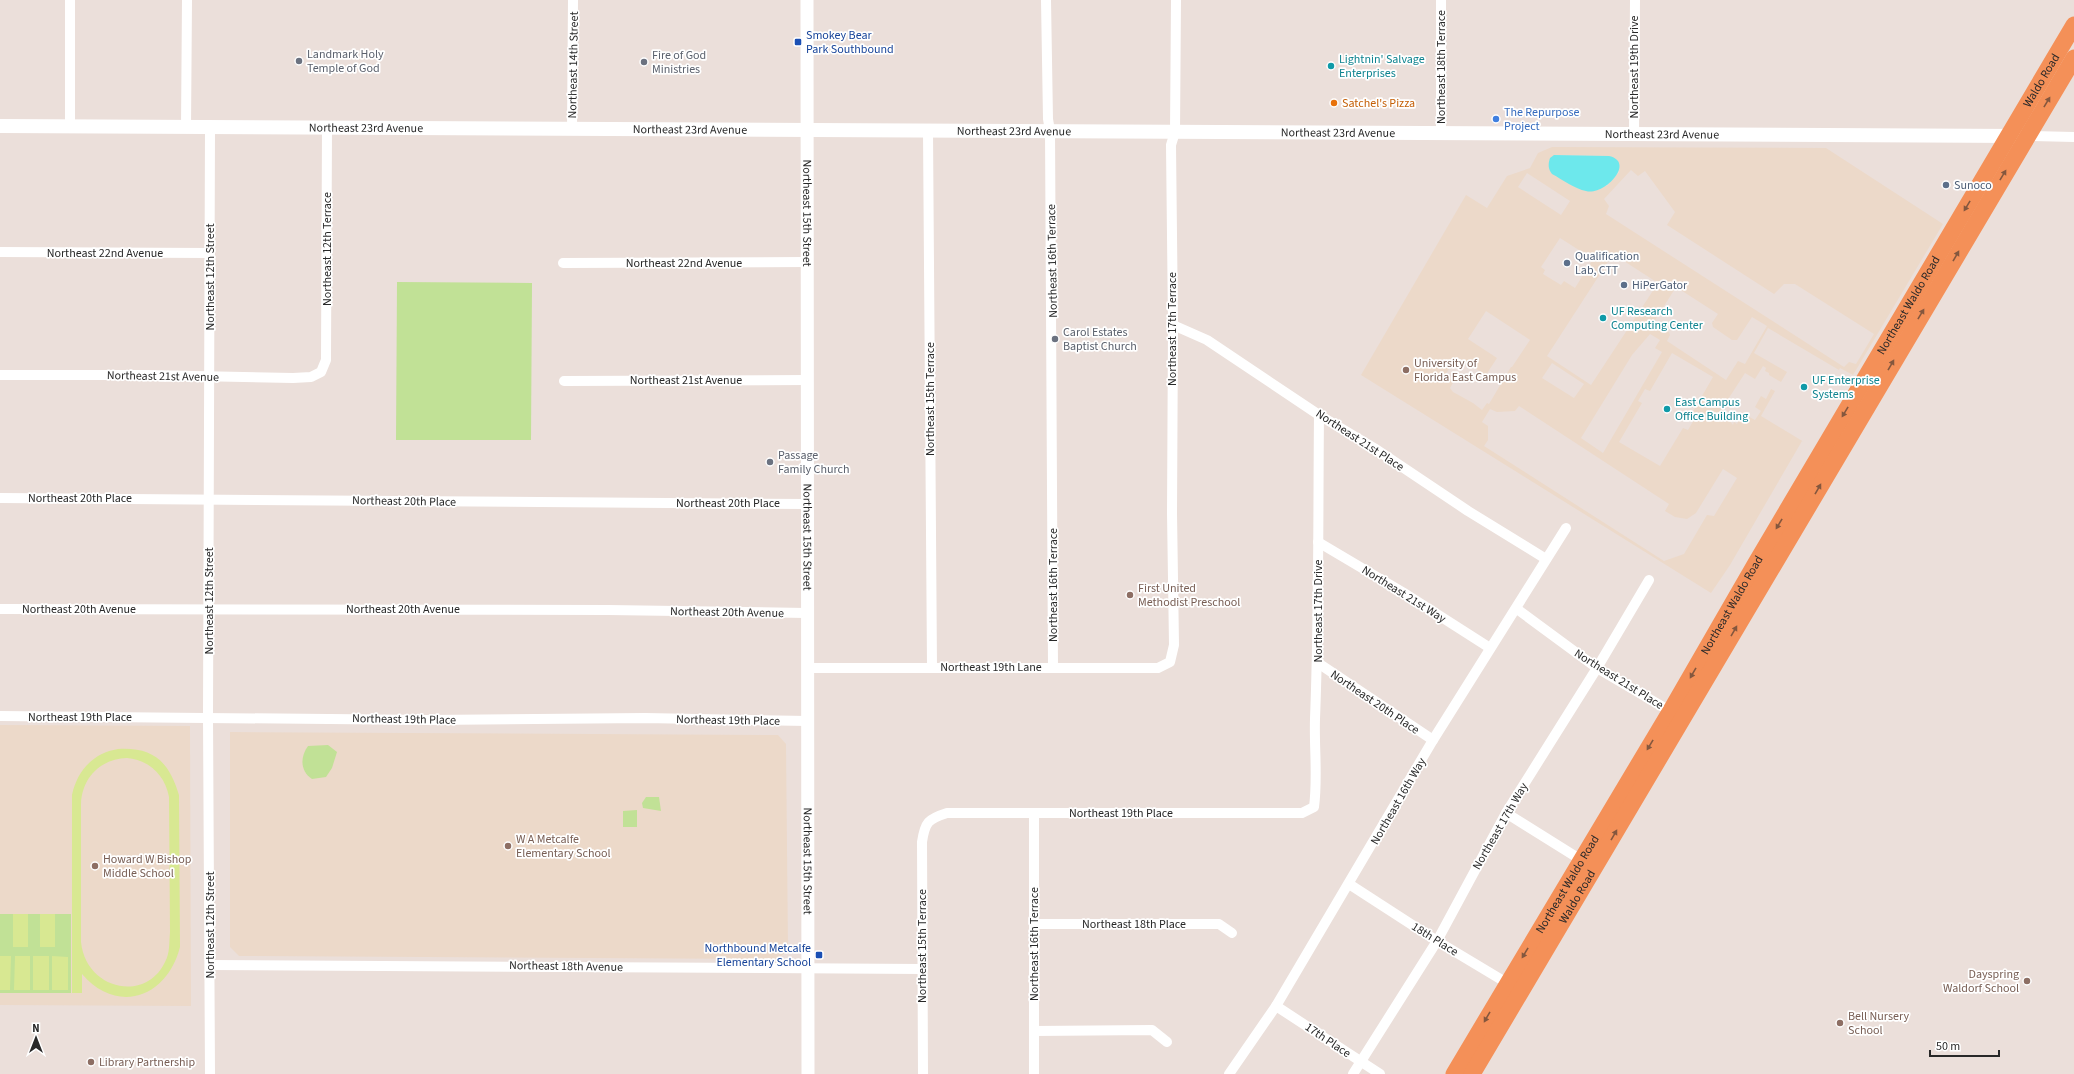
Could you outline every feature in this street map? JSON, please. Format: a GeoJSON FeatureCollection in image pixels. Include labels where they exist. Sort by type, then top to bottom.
{"type":"FeatureCollection","features":[{"type":"Feature","properties":{"kind":"highway","name":"Waldo Road"},"geometry":{"type":"LineString","coordinates":[[2008,136],[2074,25]]}},
{"type":"Feature","properties":{"kind":"highway","name":"Waldo Road"},"geometry":{"type":"LineString","coordinates":[[2027,136],[2074,58]]}},
{"type":"Feature","properties":{"kind":"highway","name":"Northeast Waldo Road"},"geometry":{"type":"LineString","coordinates":[[1677,716],[1929,286],[2008,136]]}},
{"type":"Feature","properties":{"kind":"highway","name":"Northeast Waldo Road"},"geometry":{"type":"LineString","coordinates":[[1929,286],[2027,136]]}},
{"type":"Feature","properties":{"kind":"highway","name":"Waldo Road"},"geometry":{"type":"LineString","coordinates":[[1472,1074],[1521,992],[1588,864],[1677,716]]}},
{"type":"Feature","properties":{"kind":"highway","name":"Northeast Waldo Road"},"geometry":{"type":"LineString","coordinates":[[1454,1074],[1507,983],[1588,864]]}},
{"type":"Feature","properties":{"kind":"main road","name":"Northeast 23rd Avenue"},"geometry":{"type":"LineString","coordinates":[[0,126],[2027,136]]}},
{"type":"Feature","properties":{"kind":"street"},"geometry":{"type":"LineString","coordinates":[[70,0],[70,127]]}},
{"type":"Feature","properties":{"kind":"street"},"geometry":{"type":"LineString","coordinates":[[186,0],[186,128]]}},
{"type":"Feature","properties":{"kind":"street","name":"Northeast 14th Street"},"geometry":{"type":"LineString","coordinates":[[572,129],[573,0]]}},
{"type":"Feature","properties":{"kind":"street","name":"Northeast 15th Street"},"geometry":{"type":"LineString","coordinates":[[807,0],[806,262],[808,504],[806,613],[808,721],[808,1074]]}},
{"type":"Feature","properties":{"kind":"street","name":"Northeast 16th Terrace"},"geometry":{"type":"LineString","coordinates":[[1046,0],[1048,119],[1050,131],[1053,667]]}},
{"type":"Feature","properties":{"kind":"street","name":"Northeast 17th Terrace"},"geometry":{"type":"LineString","coordinates":[[1171,659],[1174,645],[1172,513],[1173,325],[1171,145],[1175,132],[1176,0]]}},
{"type":"Feature","properties":{"kind":"street","name":"Northeast 18th Terrace"},"geometry":{"type":"LineString","coordinates":[[1441,0],[1441,133]]}},
{"type":"Feature","properties":{"kind":"street","name":"Northeast 19th Drive"},"geometry":{"type":"LineString","coordinates":[[1634,134],[1635,0]]}},
{"type":"Feature","properties":{"kind":"street","name":"Northeast 12th Street"},"geometry":{"type":"LineString","coordinates":[[210,128],[208,717],[210,1074]]}},
{"type":"Feature","properties":{"kind":"street","name":"Northeast 12th Terrace"},"geometry":{"type":"LineString","coordinates":[[323,369],[326,360],[327,128]]}},
{"type":"Feature","properties":{"kind":"street","name":"Northeast 15th Terrace"},"geometry":{"type":"LineString","coordinates":[[928,131],[932,667]]}},
{"type":"Feature","properties":{"kind":"street"},"geometry":{"type":"LineString","coordinates":[[2027,136],[2074,137]]}},
{"type":"Feature","properties":{"kind":"street","name":"Northeast 22nd Avenue"},"geometry":{"type":"LineString","coordinates":[[0,252],[210,253]]}},
{"type":"Feature","properties":{"kind":"street","name":"Northeast 22nd Avenue"},"geometry":{"type":"LineString","coordinates":[[563,263],[806,262]]}},
{"type":"Feature","properties":{"kind":"street","name":"Northeast 21st Place"},"geometry":{"type":"LineString","coordinates":[[1173,325],[1207,340],[1319,414],[1374,448],[1468,512],[1546,559]]}},
{"type":"Feature","properties":{"kind":"street","name":"Northeast 21st Avenue"},"geometry":{"type":"LineString","coordinates":[[0,375],[311,377],[322,372],[323,369]]}},
{"type":"Feature","properties":{"kind":"street","name":"Northeast 21st Avenue"},"geometry":{"type":"LineString","coordinates":[[564,381],[808,380]]}},
{"type":"Feature","properties":{"kind":"street","name":"Northeast 17th Drive"},"geometry":{"type":"LineString","coordinates":[[1314,807],[1316,786],[1315,721],[1318,663],[1319,414]]}},
{"type":"Feature","properties":{"kind":"street","name":"Northeast 20th Place"},"geometry":{"type":"LineString","coordinates":[[0,498],[808,504]]}},
{"type":"Feature","properties":{"kind":"street","name":"Northeast 16th Way"},"geometry":{"type":"LineString","coordinates":[[1229,1074],[1276,1006],[1433,740],[1490,648],[1517,609],[1566,528]]}},
{"type":"Feature","properties":{"kind":"street","name":"Northeast 21st Way"},"geometry":{"type":"LineString","coordinates":[[1318,542],[1404,593],[1490,648]]}},
{"type":"Feature","properties":{"kind":"street","name":"Northeast 17th Way"},"geometry":{"type":"LineString","coordinates":[[1353,1074],[1437,941],[1506,813],[1597,668],[1649,580]]}},
{"type":"Feature","properties":{"kind":"street","name":"Northeast 20th Avenue"},"geometry":{"type":"LineString","coordinates":[[0,609],[608,610],[806,613]]}},
{"type":"Feature","properties":{"kind":"street","name":"Northeast 21st Place"},"geometry":{"type":"LineString","coordinates":[[1517,609],[1597,668],[1677,716]]}},
{"type":"Feature","properties":{"kind":"street","name":"Northeast 19th Lane"},"geometry":{"type":"LineString","coordinates":[[807,668],[1158,668],[1170,662],[1171,659]]}},
{"type":"Feature","properties":{"kind":"street","name":"Northeast 20th Place"},"geometry":{"type":"LineString","coordinates":[[1318,663],[1433,740]]}},
{"type":"Feature","properties":{"kind":"street","name":"Northeast 19th Place"},"geometry":{"type":"LineString","coordinates":[[0,716],[429,720],[645,718],[808,721]]}},
{"type":"Feature","properties":{"kind":"street","name":"Northeast 19th Place"},"geometry":{"type":"LineString","coordinates":[[930,821],[932,818],[947,813],[1302,813],[1314,807]]}},
{"type":"Feature","properties":{"kind":"street","name":"Northeast 16th Terrace"},"geometry":{"type":"LineString","coordinates":[[1034,813],[1034,1074]]}},
{"type":"Feature","properties":{"kind":"street"},"geometry":{"type":"LineString","coordinates":[[1506,813],[1588,864]]}},
{"type":"Feature","properties":{"kind":"street","name":"Northeast 15th Terrace"},"geometry":{"type":"LineString","coordinates":[[923,1074],[922,842],[924,828],[930,821]]}},
{"type":"Feature","properties":{"kind":"street","name":"18th Place"},"geometry":{"type":"LineString","coordinates":[[1349,884],[1437,941],[1521,992]]}},
{"type":"Feature","properties":{"kind":"street","name":"Northeast 18th Place"},"geometry":{"type":"LineString","coordinates":[[1034,924],[1218,924],[1232,933]]}},
{"type":"Feature","properties":{"kind":"street","name":"Northeast 18th Avenue"},"geometry":{"type":"LineString","coordinates":[[210,965],[301,967],[424,965],[922,969]]}},
{"type":"Feature","properties":{"kind":"street","name":"17th Place"},"geometry":{"type":"LineString","coordinates":[[1276,1006],[1380,1074]]}},
{"type":"Feature","properties":{"kind":"street"},"geometry":{"type":"LineString","coordinates":[[1034,1031],[1152,1030],[1167,1042]]}},
{"type":"Feature","properties":{"kind":"shaded area","name":"University of Florida East Campus"},"geometry":{"type":"Polygon","coordinates":[[[1552,147],[1826,148],[1943,224],[1853,375],[1840,368],[1839,370],[1768,328],[1754,353],[1787,372],[1781,382],[1769,375],[1769,373],[1765,371],[1766,368],[1763,366],[1755,379],[1745,373],[1725,404],[1726,406],[1722,413],[1728,416],[1727,418],[1733,425],[1734,422],[1737,424],[1742,413],[1755,420],[1761,411],[1755,407],[1761,396],[1766,399],[1771,389],[1775,391],[1761,416],[1804,442],[1802,441],[1730,565],[1711,593],[1361,375],[1466,195],[1487,208],[1507,176],[1530,168],[1538,153],[1552,147]],[[1554,155],[1607,186],[1619,172],[1609,156],[1554,155]],[[1631,170],[1604,199],[1609,206],[1606,214],[1844,367],[1849,362],[1856,364],[1874,334],[1795,284],[1784,284],[1774,294],[1667,225],[1675,212],[1645,171],[1638,176],[1631,170]],[[1527,173],[1518,187],[1561,215],[1570,201],[1527,173]],[[1560,238],[1541,267],[1545,270],[1543,274],[1561,285],[1564,281],[1575,288],[1593,259],[1560,238]],[[1613,254],[1547,356],[1591,385],[1658,283],[1613,254]],[[1676,287],[1654,322],[1669,332],[1670,335],[1667,341],[1726,380],[1738,361],[1745,364],[1767,326],[1752,317],[1737,340],[1732,340],[1713,327],[1712,323],[1718,314],[1676,287]],[[1486,311],[1468,339],[1497,358],[1486,375],[1457,357],[1445,375],[1454,381],[1450,388],[1453,392],[1473,403],[1482,410],[1487,403],[1489,404],[1511,367],[1530,340],[1486,311]],[[1650,334],[1632,355],[1581,438],[1603,453],[1662,352],[1655,348],[1660,340],[1650,334]],[[1672,353],[1650,391],[1645,389],[1638,401],[1642,403],[1619,442],[1660,466],[1683,428],[1688,430],[1695,418],[1691,415],[1713,377],[1672,353]],[[1552,363],[1542,378],[1574,398],[1584,384],[1552,363]],[[1519,406],[1515,411],[1497,412],[1490,409],[1482,422],[1488,426],[1488,440],[1484,446],[1664,561],[1684,554],[1707,515],[1714,516],[1737,478],[1723,469],[1696,513],[1687,519],[1675,517],[1665,511],[1669,504],[1519,406]]]}},
{"type":"Feature","properties":{"kind":"shaded area","name":"Howard W Bishop Middle School"},"geometry":{"type":"Polygon","coordinates":[[[0,725],[190,726],[191,1006],[0,1005],[0,725]]]}},
{"type":"Feature","properties":{"kind":"shaded area","name":"W A Metcalfe Elementary School"},"geometry":{"type":"Polygon","coordinates":[[[230,732],[778,735],[786,744],[788,950],[778,959],[239,956],[230,947],[230,732]]]}},
{"type":"Feature","properties":{"kind":"green space"},"geometry":{"type":"Polygon","coordinates":[[[397,282],[532,283],[531,440],[396,440],[397,282]]]}},
{"type":"Feature","properties":{"kind":"green space"},"geometry":{"type":"Polygon","coordinates":[[[328,745],[337,752],[332,768],[326,777],[312,779],[305,772],[302,764],[305,750],[308,746],[328,745]]]}},
{"type":"Feature","properties":{"kind":"green space"},"geometry":{"type":"Polygon","coordinates":[[[131,749],[150,754],[158,759],[165,765],[175,783],[179,795],[180,947],[173,964],[164,978],[153,989],[139,995],[125,997],[110,994],[96,987],[82,974],[82,993],[72,993],[72,795],[74,786],[82,771],[94,759],[109,751],[131,749]],[[117,759],[101,766],[89,778],[82,795],[81,804],[81,942],[85,958],[94,971],[105,980],[118,985],[131,986],[145,983],[156,975],[168,955],[170,932],[169,797],[164,782],[155,770],[149,765],[135,759],[117,759]]]}},
{"type":"Feature","properties":{"kind":"green space"},"geometry":{"type":"Polygon","coordinates":[[[646,797],[659,797],[661,811],[643,808],[642,803],[646,797]]]}},
{"type":"Feature","properties":{"kind":"green space"},"geometry":{"type":"Polygon","coordinates":[[[637,810],[637,827],[623,827],[623,811],[637,810]]]}},
{"type":"Feature","properties":{"kind":"green space"},"geometry":{"type":"Polygon","coordinates":[[[0,914],[71,914],[71,993],[0,993],[0,914]]]}},
{"type":"Feature","properties":{"kind":"green space"},"geometry":{"type":"Polygon","coordinates":[[[13,914],[28,914],[28,947],[13,947],[13,914]]]}},
{"type":"Feature","properties":{"kind":"green space"},"geometry":{"type":"Polygon","coordinates":[[[40,914],[55,914],[55,947],[40,947],[40,914]]]}},
{"type":"Feature","properties":{"kind":"green space"},"geometry":{"type":"Polygon","coordinates":[[[0,956],[11,956],[10,990],[0,990],[0,956]]]}},
{"type":"Feature","properties":{"kind":"green space"},"geometry":{"type":"Polygon","coordinates":[[[15,956],[30,956],[30,990],[14,990],[15,956]]]}},
{"type":"Feature","properties":{"kind":"green space"},"geometry":{"type":"Polygon","coordinates":[[[33,956],[49,956],[49,990],[33,990],[33,956]]]}},
{"type":"Feature","properties":{"kind":"green space"},"geometry":{"type":"Polygon","coordinates":[[[52,956],[68,957],[68,990],[52,990],[52,956]]]}},
{"type":"Feature","properties":{"kind":"water"},"geometry":{"type":"Polygon","coordinates":[[[1554,155],[1609,156],[1617,159],[1619,171],[1609,184],[1594,191],[1586,191],[1573,186],[1552,174],[1549,168],[1549,162],[1550,158],[1554,155]]]}},
{"type":"Feature","properties":{"kind":"place","name":"Smokey Bear Park Southbound"},"geometry":{"type":"Point","coordinates":[798,42]}},
{"type":"Feature","properties":{"kind":"place","name":"Landmark Holy Temple of God"},"geometry":{"type":"Point","coordinates":[299,61]}},
{"type":"Feature","properties":{"kind":"place","name":"Fire of God Ministries"},"geometry":{"type":"Point","coordinates":[644,62]}},
{"type":"Feature","properties":{"kind":"place","name":"Lightnin' Salvage Enterprises"},"geometry":{"type":"Point","coordinates":[1331,66]}},
{"type":"Feature","properties":{"kind":"place","name":"Satchel's Pizza"},"geometry":{"type":"Point","coordinates":[1334,103]}},
{"type":"Feature","properties":{"kind":"place","name":"The Repurpose Project"},"geometry":{"type":"Point","coordinates":[1496,119]}},
{"type":"Feature","properties":{"kind":"place","name":"Sunoco"},"geometry":{"type":"Point","coordinates":[1946,185]}},
{"type":"Feature","properties":{"kind":"place","name":"Qualification Lab, CTT"},"geometry":{"type":"Point","coordinates":[1567,263]}},
{"type":"Feature","properties":{"kind":"place","name":"HiPerGator"},"geometry":{"type":"Point","coordinates":[1624,285]}},
{"type":"Feature","properties":{"kind":"place","name":"UF Research Computing Center"},"geometry":{"type":"Point","coordinates":[1603,318]}},
{"type":"Feature","properties":{"kind":"place","name":"Carol Estates Baptist Church"},"geometry":{"type":"Point","coordinates":[1055,339]}},
{"type":"Feature","properties":{"kind":"place","name":"University of Florida East Campus"},"geometry":{"type":"Point","coordinates":[1406,370]}},
{"type":"Feature","properties":{"kind":"place","name":"UF Enterprise Systems"},"geometry":{"type":"Point","coordinates":[1804,387]}},
{"type":"Feature","properties":{"kind":"place","name":"East Campus Office Building"},"geometry":{"type":"Point","coordinates":[1667,409]}},
{"type":"Feature","properties":{"kind":"place","name":"Passage Family Church"},"geometry":{"type":"Point","coordinates":[770,462]}},
{"type":"Feature","properties":{"kind":"place","name":"First United Methodist Preschool"},"geometry":{"type":"Point","coordinates":[1130,595]}},
{"type":"Feature","properties":{"kind":"place","name":"W A Metcalfe Elementary School"},"geometry":{"type":"Point","coordinates":[508,846]}},
{"type":"Feature","properties":{"kind":"place","name":"Howard W Bishop Middle School"},"geometry":{"type":"Point","coordinates":[95,866]}},
{"type":"Feature","properties":{"kind":"place","name":"Northbound Metcalfe Elementary School"},"geometry":{"type":"Point","coordinates":[819,955]}},
{"type":"Feature","properties":{"kind":"place","name":"Dayspring Waldorf School"},"geometry":{"type":"Point","coordinates":[2027,981]}},
{"type":"Feature","properties":{"kind":"place","name":"Bell Nursery School"},"geometry":{"type":"Point","coordinates":[1840,1023]}},
{"type":"Feature","properties":{"kind":"place","name":"Library Partnership"},"geometry":{"type":"Point","coordinates":[91,1062]}}]}
